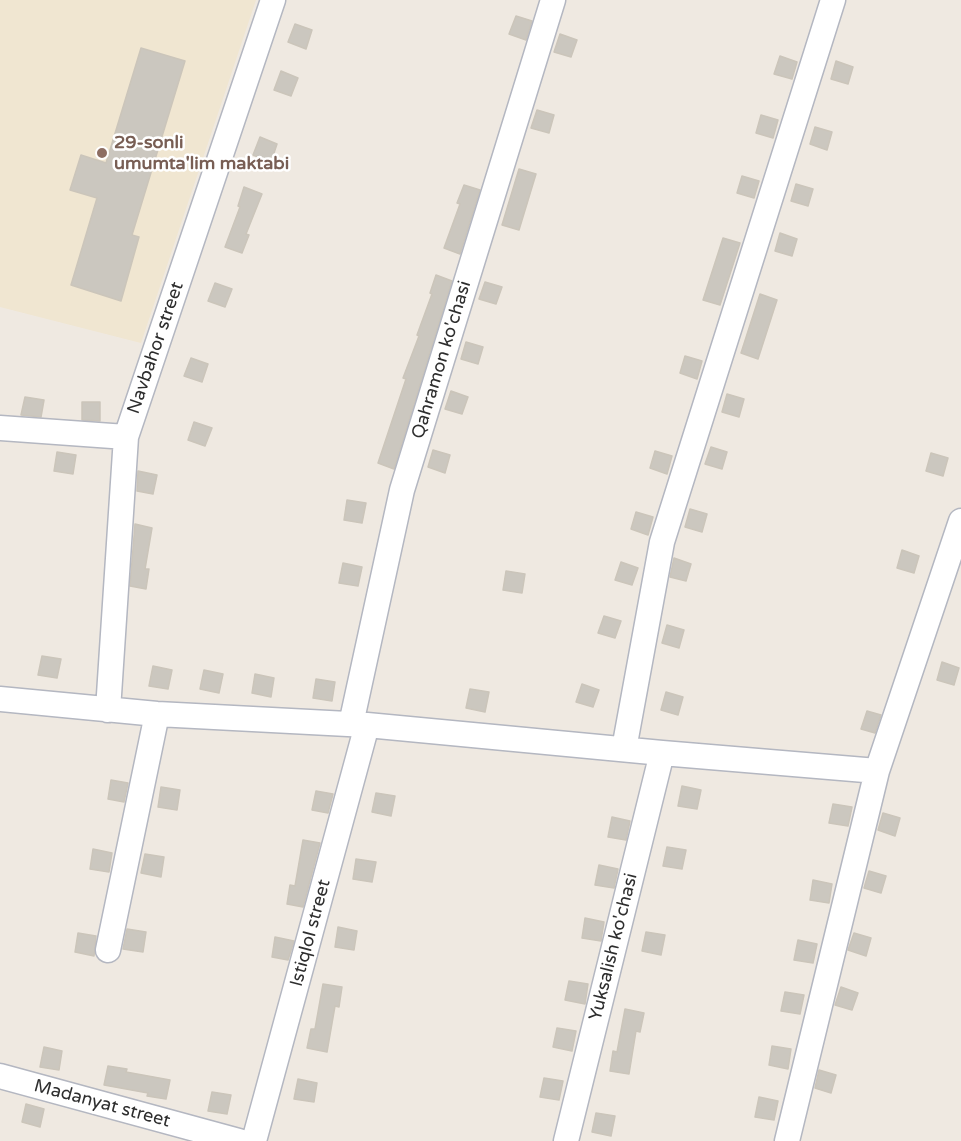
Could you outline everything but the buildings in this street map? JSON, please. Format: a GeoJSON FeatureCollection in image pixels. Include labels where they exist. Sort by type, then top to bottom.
{"type":"FeatureCollection","features":[{"type":"Feature","properties":{"kind":"street","name":"Navbahor street"},"geometry":{"type":"LineString","coordinates":[[108,710],[126,437],[273,0]]}},
{"type":"Feature","properties":{"kind":"street","name":"Qahramon ko'chasi"},"geometry":{"type":"LineString","coordinates":[[359,725],[402,490],[553,0]]}},
{"type":"Feature","properties":{"kind":"street"},"geometry":{"type":"LineString","coordinates":[[624,749],[662,542],[833,0]]}},
{"type":"Feature","properties":{"kind":"street"},"geometry":{"type":"LineString","coordinates":[[0,428],[126,437]]}},
{"type":"Feature","properties":{"kind":"street"},"geometry":{"type":"LineString","coordinates":[[786,1141],[878,771],[961,521]]}},
{"type":"Feature","properties":{"kind":"street"},"geometry":{"type":"LineString","coordinates":[[0,699],[157,714],[359,725],[878,771]]}},
{"type":"Feature","properties":{"kind":"street"},"geometry":{"type":"LineString","coordinates":[[108,950],[157,714]]}},
{"type":"Feature","properties":{"kind":"street","name":"Istiqlol street"},"geometry":{"type":"LineString","coordinates":[[254,1141],[359,725]]}},
{"type":"Feature","properties":{"kind":"street","name":"Yuksalish ko'chasi"},"geometry":{"type":"LineString","coordinates":[[566,1141],[662,753]]}},
{"type":"Feature","properties":{"kind":"street","name":"Madanyat street"},"geometry":{"type":"LineString","coordinates":[[0,1076],[239,1141]]}},
{"type":"Feature","properties":{"kind":"shaded area","name":"29-sonli umumta'lim maktabi"},"geometry":{"type":"Polygon","coordinates":[[[0,0],[256,0],[141,343],[0,307],[0,0]]]}},
{"type":"Feature","properties":{"kind":"place","name":"29-sonli umumta'lim maktabi"},"geometry":{"type":"Point","coordinates":[102,153]}}]}
